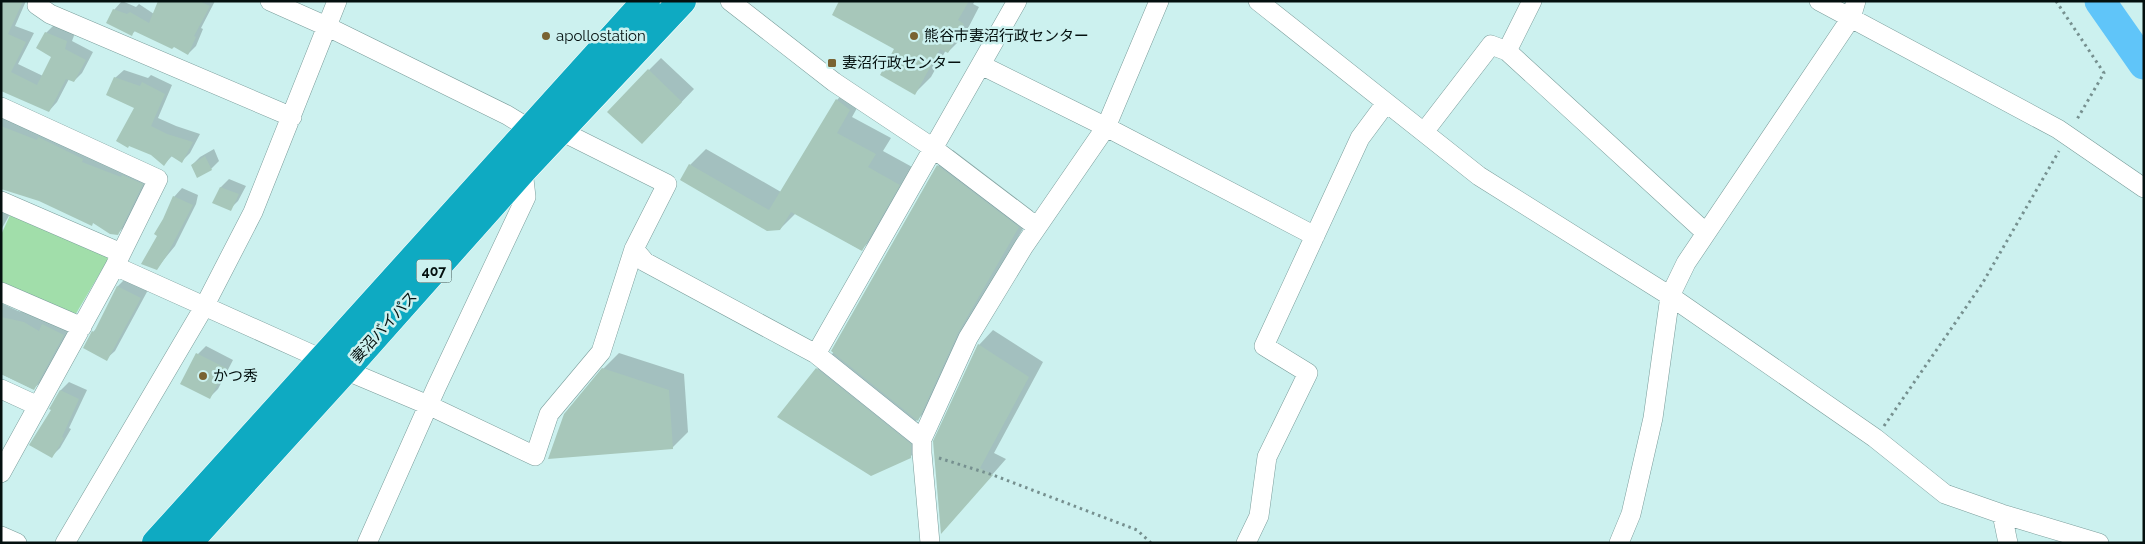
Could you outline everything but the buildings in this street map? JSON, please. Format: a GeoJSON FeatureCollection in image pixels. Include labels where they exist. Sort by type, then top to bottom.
{"type":"FeatureCollection","features":[{"type":"Feature","properties":{"kind":"highway","name":"妻沼バイパス"},"geometry":{"type":"LineString","coordinates":[[188,543],[530,129],[646,1]]}},
{"type":"Feature","properties":{"kind":"highway","name":"妻沼バイパス"},"geometry":{"type":"LineString","coordinates":[[156,543],[561,131],[682,1]]}},
{"type":"Feature","properties":{"kind":"street"},"geometry":{"type":"LineString","coordinates":[[38,1],[37,5],[50,14],[292,117]]}},
{"type":"Feature","properties":{"kind":"street"},"geometry":{"type":"LineString","coordinates":[[270,1],[326,26],[507,115],[530,129]]}},
{"type":"Feature","properties":{"kind":"street"},"geometry":{"type":"LineString","coordinates":[[65,543],[204,307],[253,212],[337,1]]}},
{"type":"Feature","properties":{"kind":"street"},"geometry":{"type":"LineString","coordinates":[[730,1],[834,82],[933,148],[1037,227]]}},
{"type":"Feature","properties":{"kind":"street"},"geometry":{"type":"LineString","coordinates":[[816,354],[1017,1]]}},
{"type":"Feature","properties":{"kind":"street"},"geometry":{"type":"LineString","coordinates":[[930,543],[922,446],[968,338],[1037,227],[1106,127],[1159,1]]}},
{"type":"Feature","properties":{"kind":"street"},"geometry":{"type":"LineString","coordinates":[[1258,1],[1479,176],[1670,296],[1875,438],[1944,494],[2002,514],[2099,543]]}},
{"type":"Feature","properties":{"kind":"street"},"geometry":{"type":"LineString","coordinates":[[1507,51],[1532,1]]}},
{"type":"Feature","properties":{"kind":"street"},"geometry":{"type":"LineString","coordinates":[[1819,1],[1854,10],[2068,136],[2144,188]]}},
{"type":"Feature","properties":{"kind":"street"},"geometry":{"type":"LineString","coordinates":[[1619,543],[1631,514],[1653,418],[1670,296],[1686,262],[1854,10]]}},
{"type":"Feature","properties":{"kind":"street"},"geometry":{"type":"LineString","coordinates":[[1424,132],[1491,45],[1507,51],[1706,233]]}},
{"type":"Feature","properties":{"kind":"street"},"geometry":{"type":"LineString","coordinates":[[980,65],[1106,127],[1315,236]]}},
{"type":"Feature","properties":{"kind":"street"},"geometry":{"type":"LineString","coordinates":[[1246,543],[1259,516],[1267,457],[1308,373],[1264,346],[1360,138],[1386,103]]}},
{"type":"Feature","properties":{"kind":"street"},"geometry":{"type":"LineString","coordinates":[[1,107],[158,179],[118,260],[1,473]]}},
{"type":"Feature","properties":{"kind":"street"},"geometry":{"type":"LineString","coordinates":[[1,201],[118,260],[204,307],[428,405],[535,456],[549,414],[601,352],[634,249],[667,184],[561,131]]}},
{"type":"Feature","properties":{"kind":"street"},"geometry":{"type":"LineString","coordinates":[[367,543],[428,405],[526,197],[523,170]]}},
{"type":"Feature","properties":{"kind":"street"},"geometry":{"type":"LineString","coordinates":[[634,249],[645,262],[816,354],[922,446]]}},
{"type":"Feature","properties":{"kind":"street"},"geometry":{"type":"LineString","coordinates":[[1,292],[82,327]]}},
{"type":"Feature","properties":{"kind":"street"},"geometry":{"type":"LineString","coordinates":[[1,389],[38,406]]}},
{"type":"Feature","properties":{"kind":"street"},"geometry":{"type":"LineString","coordinates":[[2002,514],[2008,543]]}},
{"type":"Feature","properties":{"kind":"street"},"geometry":{"type":"LineString","coordinates":[[1,536],[17,543]]}},
{"type":"Feature","properties":{"kind":"path"},"geometry":{"type":"LineString","coordinates":[[1875,438],[1982,284],[2104,73],[2056,1]]}},
{"type":"Feature","properties":{"kind":"path"},"geometry":{"type":"LineString","coordinates":[[922,446],[1137,530],[1151,543]]}},
{"type":"Feature","properties":{"kind":"green space"},"geometry":{"type":"Polygon","coordinates":[[[11,213],[110,256],[74,317],[1,284],[1,235],[11,213]]]}},
{"type":"Feature","properties":{"kind":"waterway"},"geometry":{"type":"LineString","coordinates":[[2100,1],[2144,64]]}},
{"type":"Feature","properties":{"kind":"place","name":"apollostation"},"geometry":{"type":"Point","coordinates":[546,36]}},
{"type":"Feature","properties":{"kind":"place","name":"熊谷市妻沼行政センター"},"geometry":{"type":"Point","coordinates":[914,36]}},
{"type":"Feature","properties":{"kind":"place","name":"妻沼行政センター"},"geometry":{"type":"Point","coordinates":[832,63]}},
{"type":"Feature","properties":{"kind":"place","name":"かつ秀"},"geometry":{"type":"Point","coordinates":[203,376]}}]}
